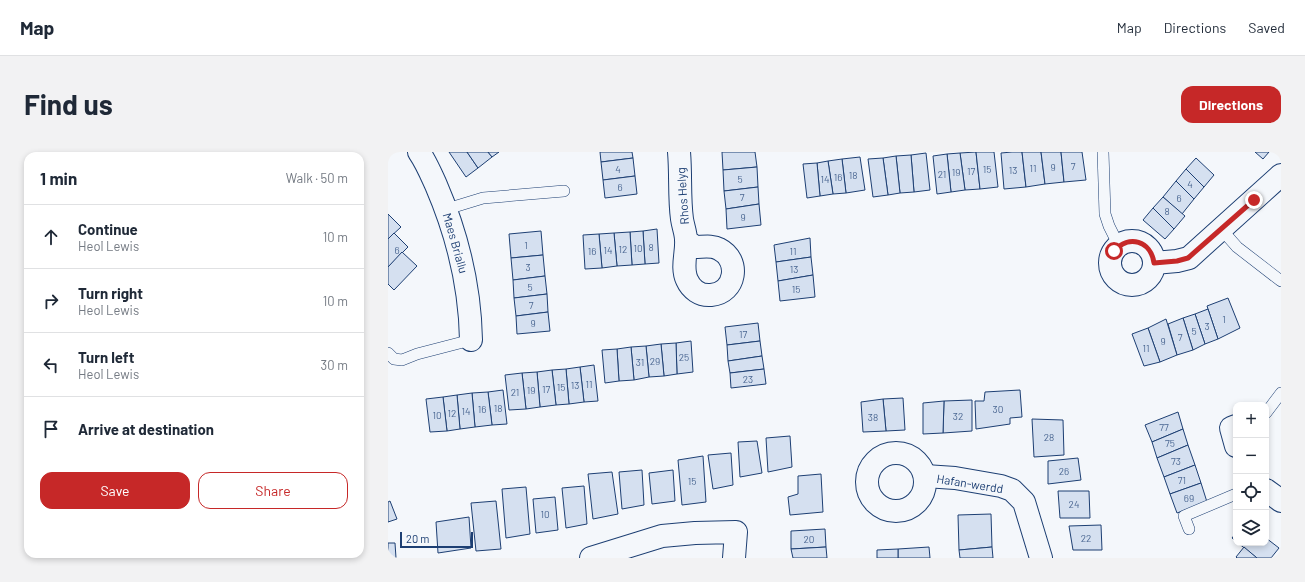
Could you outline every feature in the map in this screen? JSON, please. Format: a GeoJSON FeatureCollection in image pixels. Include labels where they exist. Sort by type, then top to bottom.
{"type":"FeatureCollection","features":[{"type":"Feature","properties":{"kind":"street","name":"Maes Briallu"},"geometry":{"type":"LineString","coordinates":[[420,152],[447,209],[453,227],[465,276],[471,314],[471,340]]}},
{"type":"Feature","properties":{"kind":"street","name":"Rhos Helyg"},"geometry":{"type":"LineString","coordinates":[[679,152],[682,220],[687,241]]}},
{"type":"Feature","properties":{"kind":"street"},"geometry":{"type":"LineString","coordinates":[[1154,263],[1177,261],[1188,258],[1222,230],[1281,175]]}},
{"type":"Feature","properties":{"kind":"street"},"geometry":{"type":"LineString","coordinates":[[1132,242],[1139,242],[1150,250],[1154,263],[1149,277],[1136,285],[1128,285],[1122,282],[1116,277],[1110,264],[1111,257],[1119,246],[1132,242]]}},
{"type":"Feature","properties":{"kind":"street","name":"Hafan-werdd"},"geometry":{"type":"LineString","coordinates":[[925,476],[955,478],[1001,486],[1012,490],[1024,502],[1041,558]]}},
{"type":"Feature","properties":{"kind":"street"},"geometry":{"type":"LineString","coordinates":[[1269,492],[1281,501]]}},
{"type":"Feature","properties":{"kind":"street"},"geometry":{"type":"LineString","coordinates":[[591,558],[662,536],[695,533],[736,532],[734,558]]}},
{"type":"Feature","properties":{"kind":"lane"},"geometry":{"type":"LineString","coordinates":[[1103,152],[1106,214],[1109,226],[1119,246]]}},
{"type":"Feature","properties":{"kind":"lane"},"geometry":{"type":"LineString","coordinates":[[447,209],[483,198],[564,191]]}},
{"type":"Feature","properties":{"kind":"lane"},"geometry":{"type":"LineString","coordinates":[[1222,230],[1237,247],[1281,280]]}},
{"type":"Feature","properties":{"kind":"lane"},"geometry":{"type":"LineString","coordinates":[[388,353],[394,359],[402,360],[417,354],[471,340]]}},
{"type":"Feature","properties":{"kind":"lane"},"geometry":{"type":"LineString","coordinates":[[1269,409],[1281,393]]}},
{"type":"Feature","properties":{"kind":"lane"},"geometry":{"type":"LineString","coordinates":[[1188,529],[1184,516],[1233,495]]}},
{"type":"Feature","properties":{"kind":"building"},"geometry":{"type":"Polygon","coordinates":[[[449,152],[467,152],[478,168],[466,177],[449,152]]]}},
{"type":"Feature","properties":{"kind":"building"},"geometry":{"type":"Polygon","coordinates":[[[467,152],[488,152],[492,157],[478,168],[467,152]]]}},
{"type":"Feature","properties":{"kind":"building"},"geometry":{"type":"Polygon","coordinates":[[[488,152],[499,152],[492,157],[488,152]]]}},
{"type":"Feature","properties":{"kind":"building"},"geometry":{"type":"Polygon","coordinates":[[[600,152],[632,152],[633,158],[601,162],[600,152]]]}},
{"type":"Feature","properties":{"kind":"building"},"geometry":{"type":"Polygon","coordinates":[[[722,152],[755,152],[757,167],[723,170],[722,152]]]}},
{"type":"Feature","properties":{"kind":"building"},"geometry":{"type":"Polygon","coordinates":[[[976,152],[980,189],[965,190],[960,153],[976,152]]]}},
{"type":"Feature","properties":{"kind":"building"},"geometry":{"type":"Polygon","coordinates":[[[976,152],[994,152],[998,187],[980,189],[976,152]]]}},
{"type":"Feature","properties":{"kind":"building"},"geometry":{"type":"Polygon","coordinates":[[[1022,152],[1026,187],[1004,189],[1001,153],[1022,152]]]}},
{"type":"Feature","properties":{"kind":"building"},"geometry":{"type":"Polygon","coordinates":[[[1022,152],[1041,152],[1045,184],[1026,187],[1022,152]]]}},
{"type":"Feature","properties":{"kind":"building"},"geometry":{"type":"Polygon","coordinates":[[[1041,152],[1061,152],[1064,182],[1045,184],[1041,152]]]}},
{"type":"Feature","properties":{"kind":"building"},"geometry":{"type":"Polygon","coordinates":[[[1061,152],[1082,152],[1086,180],[1064,182],[1061,152]]]}},
{"type":"Feature","properties":{"kind":"building"},"geometry":{"type":"Polygon","coordinates":[[[1255,152],[1269,152],[1263,159],[1255,152]]]}},
{"type":"Feature","properties":{"kind":"building"},"geometry":{"type":"Polygon","coordinates":[[[926,153],[930,190],[914,192],[911,155],[926,153]]]}},
{"type":"Feature","properties":{"kind":"building"},"geometry":{"type":"Polygon","coordinates":[[[960,153],[965,190],[951,192],[947,154],[960,153]]]}},
{"type":"Feature","properties":{"kind":"building"},"geometry":{"type":"Polygon","coordinates":[[[947,154],[951,192],[937,194],[933,156],[947,154]]]}},
{"type":"Feature","properties":{"kind":"building"},"geometry":{"type":"Polygon","coordinates":[[[911,155],[914,192],[900,193],[896,156],[911,155]]]}},
{"type":"Feature","properties":{"kind":"building"},"geometry":{"type":"Polygon","coordinates":[[[896,156],[900,193],[888,195],[883,158],[896,156]]]}},
{"type":"Feature","properties":{"kind":"building"},"geometry":{"type":"Polygon","coordinates":[[[860,157],[865,190],[846,193],[842,159],[860,157]]]}},
{"type":"Feature","properties":{"kind":"building"},"geometry":{"type":"Polygon","coordinates":[[[633,158],[635,176],[603,180],[601,162],[633,158]]]}},
{"type":"Feature","properties":{"kind":"building"},"geometry":{"type":"Polygon","coordinates":[[[883,158],[888,195],[873,197],[868,159],[883,158]]]}},
{"type":"Feature","properties":{"kind":"building"},"geometry":{"type":"Polygon","coordinates":[[[1196,158],[1214,175],[1204,187],[1186,169],[1196,158]]]}},
{"type":"Feature","properties":{"kind":"building"},"geometry":{"type":"Polygon","coordinates":[[[842,159],[846,193],[833,194],[828,161],[842,159]]]}},
{"type":"Feature","properties":{"kind":"building"},"geometry":{"type":"Polygon","coordinates":[[[828,161],[833,194],[820,196],[817,163],[828,161]]]}},
{"type":"Feature","properties":{"kind":"building"},"geometry":{"type":"Polygon","coordinates":[[[817,163],[820,196],[807,198],[803,164],[817,163]]]}},
{"type":"Feature","properties":{"kind":"building"},"geometry":{"type":"Polygon","coordinates":[[[757,167],[758,187],[724,191],[723,170],[757,167]]]}},
{"type":"Feature","properties":{"kind":"building"},"geometry":{"type":"Polygon","coordinates":[[[1186,169],[1204,187],[1194,199],[1176,181],[1186,169]]]}},
{"type":"Feature","properties":{"kind":"building"},"geometry":{"type":"Polygon","coordinates":[[[635,176],[637,194],[605,198],[603,180],[635,176]]]}},
{"type":"Feature","properties":{"kind":"building"},"geometry":{"type":"Polygon","coordinates":[[[1176,181],[1194,199],[1182,214],[1163,197],[1176,181]]]}},
{"type":"Feature","properties":{"kind":"building"},"geometry":{"type":"Polygon","coordinates":[[[758,187],[759,204],[726,209],[724,191],[758,187]]]}},
{"type":"Feature","properties":{"kind":"building"},"geometry":{"type":"Polygon","coordinates":[[[1163,197],[1185,216],[1174,229],[1153,208],[1163,197]]]}},
{"type":"Feature","properties":{"kind":"building"},"geometry":{"type":"Polygon","coordinates":[[[759,204],[761,225],[727,229],[726,209],[759,204]]]}},
{"type":"Feature","properties":{"kind":"building"},"geometry":{"type":"Polygon","coordinates":[[[1153,208],[1174,229],[1165,239],[1143,220],[1153,208]]]}},
{"type":"Feature","properties":{"kind":"building"},"geometry":{"type":"Polygon","coordinates":[[[388,214],[401,227],[388,239],[388,214]]]}},
{"type":"Feature","properties":{"kind":"building"},"geometry":{"type":"Polygon","coordinates":[[[657,229],[659,263],[645,264],[643,231],[657,229]]]}},
{"type":"Feature","properties":{"kind":"building"},"geometry":{"type":"Polygon","coordinates":[[[541,231],[543,255],[511,258],[509,234],[541,231]]]}},
{"type":"Feature","properties":{"kind":"building"},"geometry":{"type":"Polygon","coordinates":[[[643,231],[645,264],[632,265],[630,232],[643,231]]]}},
{"type":"Feature","properties":{"kind":"building"},"geometry":{"type":"Polygon","coordinates":[[[630,232],[632,265],[617,266],[614,233],[630,232]]]}},
{"type":"Feature","properties":{"kind":"building"},"geometry":{"type":"Polygon","coordinates":[[[394,233],[408,247],[388,267],[388,239],[394,233]]]}},
{"type":"Feature","properties":{"kind":"building"},"geometry":{"type":"Polygon","coordinates":[[[614,233],[617,266],[602,268],[599,234],[614,233]]]}},
{"type":"Feature","properties":{"kind":"building"},"geometry":{"type":"Polygon","coordinates":[[[599,234],[602,268],[585,269],[583,235],[599,234]]]}},
{"type":"Feature","properties":{"kind":"building"},"geometry":{"type":"Polygon","coordinates":[[[810,238],[811,257],[776,262],[774,245],[810,238]]]}},
{"type":"Feature","properties":{"kind":"building"},"geometry":{"type":"Polygon","coordinates":[[[402,252],[417,266],[394,290],[388,284],[388,267],[402,252]]]}},
{"type":"Feature","properties":{"kind":"building"},"geometry":{"type":"Polygon","coordinates":[[[543,255],[545,276],[513,280],[511,258],[543,255]]]}},
{"type":"Feature","properties":{"kind":"building"},"geometry":{"type":"Polygon","coordinates":[[[811,257],[813,275],[778,281],[776,262],[811,257]]]}},
{"type":"Feature","properties":{"kind":"building"},"geometry":{"type":"Polygon","coordinates":[[[813,275],[815,297],[780,301],[778,281],[813,275]]]}},
{"type":"Feature","properties":{"kind":"building"},"geometry":{"type":"Polygon","coordinates":[[[545,276],[547,294],[514,298],[513,280],[545,276]]]}},
{"type":"Feature","properties":{"kind":"building"},"geometry":{"type":"Polygon","coordinates":[[[547,294],[548,312],[516,316],[514,298],[547,294]]]}},
{"type":"Feature","properties":{"kind":"building"},"geometry":{"type":"Polygon","coordinates":[[[1228,298],[1240,328],[1218,339],[1207,306],[1228,298]]]}},
{"type":"Feature","properties":{"kind":"building"},"geometry":{"type":"Polygon","coordinates":[[[1208,309],[1218,339],[1205,344],[1195,314],[1208,309]]]}},
{"type":"Feature","properties":{"kind":"building"},"geometry":{"type":"Polygon","coordinates":[[[548,312],[550,331],[517,334],[516,316],[548,312]]]}},
{"type":"Feature","properties":{"kind":"building"},"geometry":{"type":"Polygon","coordinates":[[[1195,314],[1205,344],[1193,350],[1183,318],[1195,314]]]}},
{"type":"Feature","properties":{"kind":"building"},"geometry":{"type":"Polygon","coordinates":[[[1183,318],[1193,350],[1177,355],[1168,324],[1183,318]]]}},
{"type":"Feature","properties":{"kind":"building"},"geometry":{"type":"Polygon","coordinates":[[[1166,319],[1177,355],[1160,362],[1148,328],[1166,319]]]}},
{"type":"Feature","properties":{"kind":"building"},"geometry":{"type":"Polygon","coordinates":[[[758,323],[760,341],[727,345],[725,327],[758,323]]]}},
{"type":"Feature","properties":{"kind":"building"},"geometry":{"type":"Polygon","coordinates":[[[1148,328],[1160,362],[1144,366],[1132,334],[1148,328]]]}},
{"type":"Feature","properties":{"kind":"building"},"geometry":{"type":"Polygon","coordinates":[[[691,341],[693,372],[677,374],[676,343],[691,341]]]}},
{"type":"Feature","properties":{"kind":"building"},"geometry":{"type":"Polygon","coordinates":[[[760,341],[762,356],[728,361],[727,345],[760,341]]]}},
{"type":"Feature","properties":{"kind":"building"},"geometry":{"type":"Polygon","coordinates":[[[676,343],[677,374],[664,376],[661,344],[676,343]]]}},
{"type":"Feature","properties":{"kind":"building"},"geometry":{"type":"Polygon","coordinates":[[[661,344],[664,376],[649,377],[646,346],[661,344]]]}},
{"type":"Feature","properties":{"kind":"building"},"geometry":{"type":"Polygon","coordinates":[[[646,346],[649,377],[634,380],[631,347],[646,346]]]}},
{"type":"Feature","properties":{"kind":"building"},"geometry":{"type":"Polygon","coordinates":[[[631,347],[634,380],[619,381],[617,349],[631,347]]]}},
{"type":"Feature","properties":{"kind":"building"},"geometry":{"type":"Polygon","coordinates":[[[617,349],[619,381],[605,383],[602,350],[617,349]]]}},
{"type":"Feature","properties":{"kind":"building"},"geometry":{"type":"Polygon","coordinates":[[[762,356],[764,369],[730,373],[728,361],[762,356]]]}},
{"type":"Feature","properties":{"kind":"building"},"geometry":{"type":"Polygon","coordinates":[[[594,365],[598,401],[584,402],[580,367],[594,365]]]}},
{"type":"Feature","properties":{"kind":"building"},"geometry":{"type":"Polygon","coordinates":[[[580,367],[584,402],[569,404],[566,369],[580,367]]]}},
{"type":"Feature","properties":{"kind":"building"},"geometry":{"type":"Polygon","coordinates":[[[566,369],[569,404],[556,405],[552,370],[566,369]]]}},
{"type":"Feature","properties":{"kind":"building"},"geometry":{"type":"Polygon","coordinates":[[[764,369],[766,384],[731,388],[730,373],[764,369]]]}},
{"type":"Feature","properties":{"kind":"building"},"geometry":{"type":"Polygon","coordinates":[[[552,370],[556,405],[540,407],[537,372],[552,370]]]}},
{"type":"Feature","properties":{"kind":"building"},"geometry":{"type":"Polygon","coordinates":[[[537,372],[540,407],[526,409],[522,373],[537,372]]]}},
{"type":"Feature","properties":{"kind":"building"},"geometry":{"type":"Polygon","coordinates":[[[522,373],[526,409],[509,410],[505,375],[522,373]]]}},
{"type":"Feature","properties":{"kind":"building"},"geometry":{"type":"Polygon","coordinates":[[[503,390],[507,424],[492,425],[488,392],[503,390]]]}},
{"type":"Feature","properties":{"kind":"building"},"geometry":{"type":"Polygon","coordinates":[[[1020,390],[1022,417],[1010,418],[1010,424],[976,429],[975,401],[984,401],[985,392],[1020,390]]]}},
{"type":"Feature","properties":{"kind":"building"},"geometry":{"type":"Polygon","coordinates":[[[488,392],[492,425],[475,427],[472,393],[488,392]]]}},
{"type":"Feature","properties":{"kind":"building"},"geometry":{"type":"Polygon","coordinates":[[[472,393],[475,427],[460,429],[457,395],[472,393]]]}},
{"type":"Feature","properties":{"kind":"building"},"geometry":{"type":"Polygon","coordinates":[[[457,395],[460,429],[447,431],[443,397],[457,395]]]}},
{"type":"Feature","properties":{"kind":"building"},"geometry":{"type":"Polygon","coordinates":[[[443,397],[447,431],[430,432],[426,399],[443,397]]]}},
{"type":"Feature","properties":{"kind":"building"},"geometry":{"type":"Polygon","coordinates":[[[903,398],[905,430],[886,431],[883,399],[903,398]]]}},
{"type":"Feature","properties":{"kind":"building"},"geometry":{"type":"Polygon","coordinates":[[[883,399],[886,431],[863,432],[861,402],[883,399]]]}},
{"type":"Feature","properties":{"kind":"building"},"geometry":{"type":"Polygon","coordinates":[[[972,400],[972,431],[943,433],[944,401],[972,400]]]}},
{"type":"Feature","properties":{"kind":"building"},"geometry":{"type":"Polygon","coordinates":[[[944,401],[943,433],[923,434],[923,403],[944,401]]]}},
{"type":"Feature","properties":{"kind":"building"},"geometry":{"type":"Polygon","coordinates":[[[1178,412],[1183,429],[1152,442],[1145,425],[1178,412]]]}},
{"type":"Feature","properties":{"kind":"building"},"geometry":{"type":"Polygon","coordinates":[[[1032,419],[1063,420],[1064,455],[1034,457],[1032,419]]]}},
{"type":"Feature","properties":{"kind":"building"},"geometry":{"type":"Polygon","coordinates":[[[1183,429],[1188,445],[1157,458],[1152,442],[1183,429]]]}},
{"type":"Feature","properties":{"kind":"building"},"geometry":{"type":"Polygon","coordinates":[[[790,436],[792,467],[768,472],[766,438],[790,436]]]}},
{"type":"Feature","properties":{"kind":"building"},"geometry":{"type":"Polygon","coordinates":[[[757,441],[762,473],[740,477],[738,442],[757,441]]]}},
{"type":"Feature","properties":{"kind":"building"},"geometry":{"type":"Polygon","coordinates":[[[1188,445],[1195,465],[1164,477],[1157,458],[1188,445]]]}},
{"type":"Feature","properties":{"kind":"building"},"geometry":{"type":"Polygon","coordinates":[[[731,453],[733,485],[713,489],[708,455],[731,453]]]}},
{"type":"Feature","properties":{"kind":"building"},"geometry":{"type":"Polygon","coordinates":[[[703,456],[706,502],[682,505],[678,460],[703,456]]]}},
{"type":"Feature","properties":{"kind":"building"},"geometry":{"type":"Polygon","coordinates":[[[1078,458],[1081,480],[1048,484],[1048,461],[1078,458]]]}},
{"type":"Feature","properties":{"kind":"building"},"geometry":{"type":"Polygon","coordinates":[[[1195,465],[1201,483],[1170,494],[1164,477],[1195,465]]]}},
{"type":"Feature","properties":{"kind":"building"},"geometry":{"type":"Polygon","coordinates":[[[642,470],[644,505],[622,509],[619,472],[642,470]]]}},
{"type":"Feature","properties":{"kind":"building"},"geometry":{"type":"Polygon","coordinates":[[[673,470],[675,501],[652,504],[649,473],[673,470]]]}},
{"type":"Feature","properties":{"kind":"building"},"geometry":{"type":"Polygon","coordinates":[[[612,472],[618,514],[593,519],[588,474],[612,472]]]}},
{"type":"Feature","properties":{"kind":"building"},"geometry":{"type":"Polygon","coordinates":[[[821,474],[823,512],[790,515],[788,497],[798,494],[798,476],[821,474]]]}},
{"type":"Feature","properties":{"kind":"building"},"geometry":{"type":"Polygon","coordinates":[[[1201,483],[1207,502],[1177,513],[1170,494],[1201,483]]]}},
{"type":"Feature","properties":{"kind":"building"},"geometry":{"type":"Polygon","coordinates":[[[584,486],[587,524],[566,528],[562,488],[584,486]]]}},
{"type":"Feature","properties":{"kind":"building"},"geometry":{"type":"Polygon","coordinates":[[[526,487],[530,534],[506,538],[502,489],[526,487]]]}},
{"type":"Feature","properties":{"kind":"building"},"geometry":{"type":"Polygon","coordinates":[[[1058,491],[1089,491],[1090,518],[1060,518],[1058,491]]]}},
{"type":"Feature","properties":{"kind":"building"},"geometry":{"type":"Polygon","coordinates":[[[555,497],[558,530],[536,533],[533,499],[555,497]]]}},
{"type":"Feature","properties":{"kind":"building"},"geometry":{"type":"Polygon","coordinates":[[[390,501],[397,519],[388,522],[388,502],[390,501]]]}},
{"type":"Feature","properties":{"kind":"building"},"geometry":{"type":"Polygon","coordinates":[[[496,501],[501,549],[476,551],[471,503],[496,501]]]}},
{"type":"Feature","properties":{"kind":"building"},"geometry":{"type":"Polygon","coordinates":[[[991,514],[992,547],[959,550],[958,515],[991,514]]]}},
{"type":"Feature","properties":{"kind":"building"},"geometry":{"type":"Polygon","coordinates":[[[469,517],[471,548],[438,553],[436,522],[469,517]]]}},
{"type":"Feature","properties":{"kind":"building"},"geometry":{"type":"Polygon","coordinates":[[[1101,525],[1102,550],[1073,550],[1069,526],[1101,525]]]}},
{"type":"Feature","properties":{"kind":"building"},"geometry":{"type":"Polygon","coordinates":[[[825,529],[826,547],[791,549],[791,531],[825,529]]]}},
{"type":"Feature","properties":{"kind":"building"},"geometry":{"type":"Polygon","coordinates":[[[1269,540],[1279,548],[1271,558],[1257,558],[1242,546],[1269,546],[1269,540]]]}},
{"type":"Feature","properties":{"kind":"building"},"geometry":{"type":"Polygon","coordinates":[[[388,543],[395,543],[396,558],[388,558],[388,543]]]}},
{"type":"Feature","properties":{"kind":"building"},"geometry":{"type":"Polygon","coordinates":[[[826,547],[827,558],[793,558],[791,549],[826,547]]]}},
{"type":"Feature","properties":{"kind":"building"},"geometry":{"type":"Polygon","coordinates":[[[929,547],[930,558],[898,558],[898,549],[929,547]]]}},
{"type":"Feature","properties":{"kind":"building"},"geometry":{"type":"Polygon","coordinates":[[[992,547],[993,558],[960,558],[959,550],[992,547]]]}},
{"type":"Feature","properties":{"kind":"building"},"geometry":{"type":"Polygon","coordinates":[[[1244,547],[1257,558],[1237,558],[1236,557],[1244,547]]]}},
{"type":"Feature","properties":{"kind":"building"},"geometry":{"type":"Polygon","coordinates":[[[898,549],[898,558],[877,558],[877,550],[898,549]]]}},
{"type":"Feature","properties":{"kind":"route"},"geometry":{"type":"LineString","coordinates":[[1114,251],[1125,243],[1139,242],[1150,250],[1154,263],[1177,261],[1188,258],[1222,230],[1254,200]]}}]}
